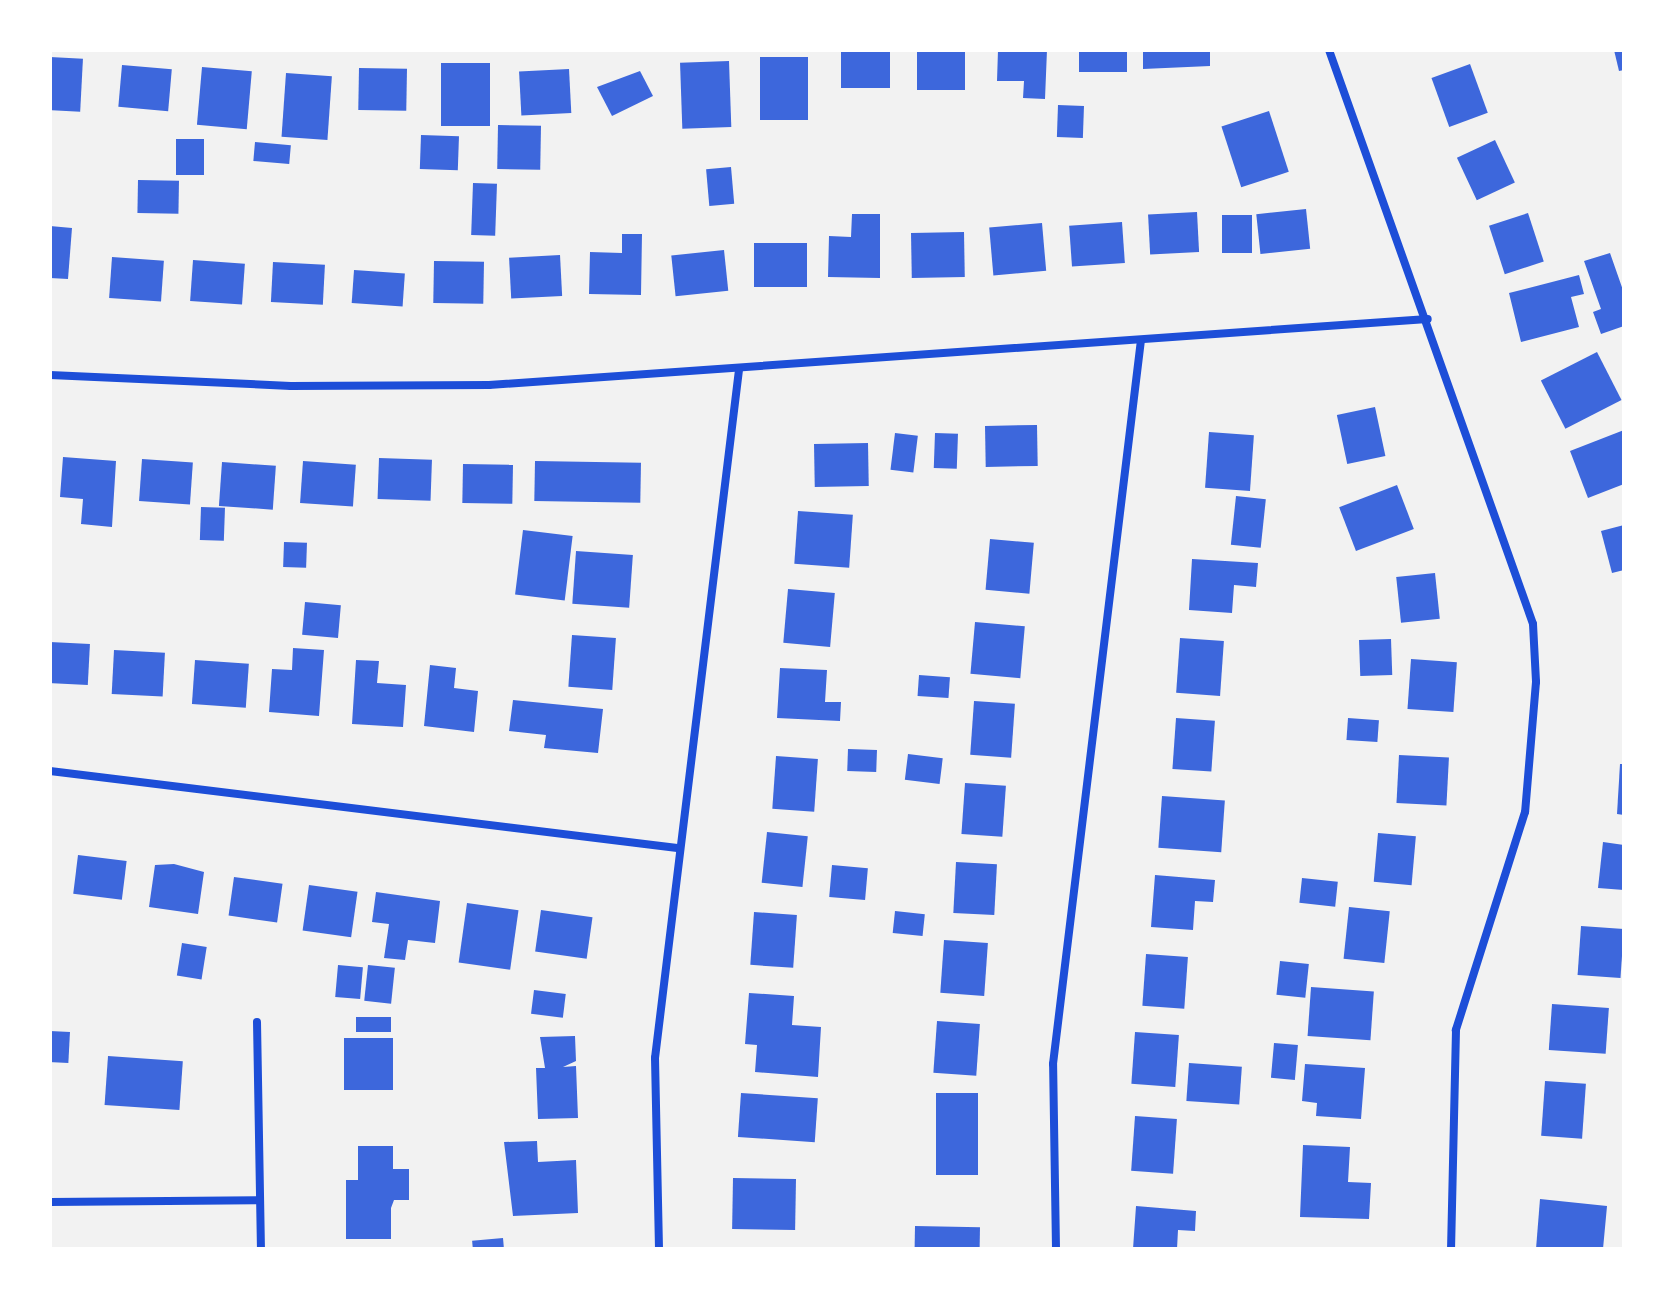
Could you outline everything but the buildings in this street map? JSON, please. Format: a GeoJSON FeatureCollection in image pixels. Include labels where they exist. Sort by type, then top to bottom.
{"type":"FeatureCollection","features":[{"type":"Feature","properties":{"kind":"street"},"geometry":{"type":"LineString","coordinates":[[1329,50],[1518,566],[1533,624],[1536,682],[1525,812],[1456,1030],[1451,1249]]}},
{"type":"Feature","properties":{"kind":"street"},"geometry":{"type":"LineString","coordinates":[[50,375],[307,386],[739,370],[1428,319]]}},
{"type":"Feature","properties":{"kind":"street"},"geometry":{"type":"LineString","coordinates":[[1056,1249],[1053,1064],[1141,340]]}},
{"type":"Feature","properties":{"kind":"street"},"geometry":{"type":"LineString","coordinates":[[659,1249],[655,1058],[677,848],[739,370]]}},
{"type":"Feature","properties":{"kind":"street"},"geometry":{"type":"LineString","coordinates":[[50,771],[677,848]]}},
{"type":"Feature","properties":{"kind":"street"},"geometry":{"type":"LineString","coordinates":[[257,1022],[261,1249]]}},
{"type":"Feature","properties":{"kind":"street"},"geometry":{"type":"LineString","coordinates":[[50,1202],[260,1200]]}}]}
